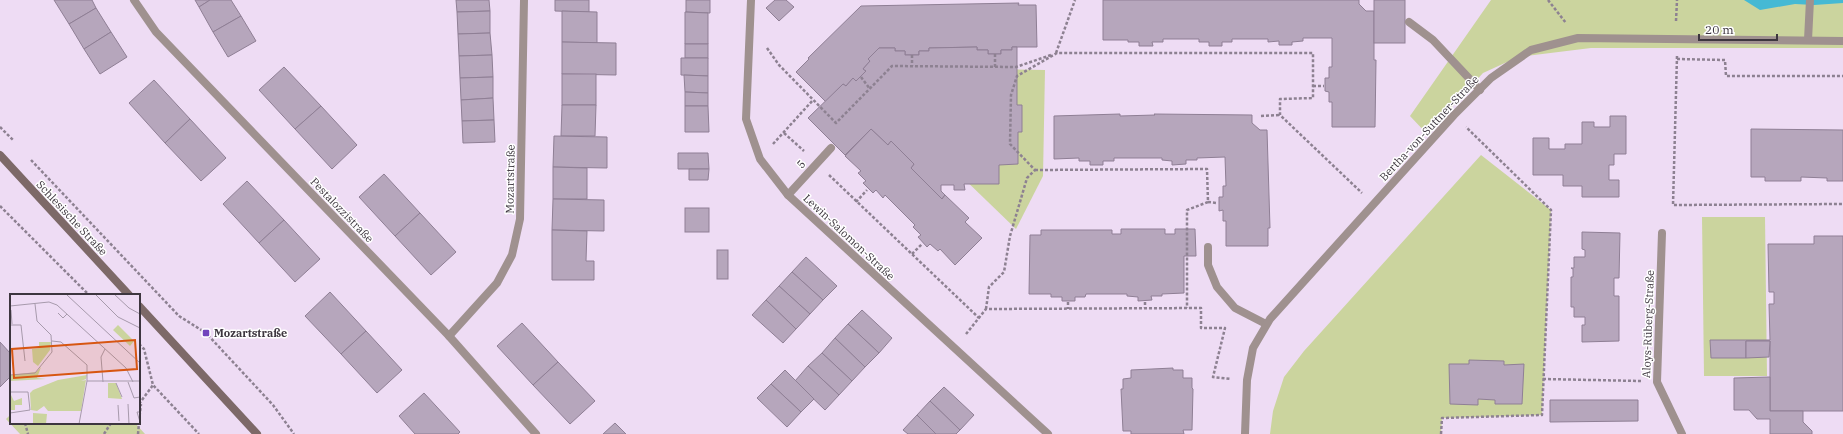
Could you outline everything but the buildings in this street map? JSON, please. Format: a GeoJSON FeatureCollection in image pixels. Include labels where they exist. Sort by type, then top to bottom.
{"type":"FeatureCollection","features":[{"type":"Feature","properties":{"kind":"main road","name":"Schlesische Straße"},"geometry":{"type":"LineString","coordinates":[[0,155],[128,294]]}},
{"type":"Feature","properties":{"kind":"main road"},"geometry":{"type":"LineString","coordinates":[[140,307],[257,434]]}},
{"type":"Feature","properties":{"kind":"street","name":"Pestalozzistraße"},"geometry":{"type":"LineString","coordinates":[[134,0],[156,32],[449,336],[536,434]]}},
{"type":"Feature","properties":{"kind":"street","name":"Mozartstraße"},"geometry":{"type":"LineString","coordinates":[[449,336],[497,283],[512,255],[520,219],[524,0]]}},
{"type":"Feature","properties":{"kind":"street","name":"Lewin-Salomon-Straße"},"geometry":{"type":"LineString","coordinates":[[751,0],[746,119],[760,159],[788,195],[1048,434]]}},
{"type":"Feature","properties":{"kind":"street"},"geometry":{"type":"LineString","coordinates":[[1808,40],[1810,0]]}},
{"type":"Feature","properties":{"kind":"street"},"geometry":{"type":"LineString","coordinates":[[1409,22],[1432,40],[1480,90]]}},
{"type":"Feature","properties":{"kind":"street","name":"Bertha-von-Suttner-Straße"},"geometry":{"type":"LineString","coordinates":[[1245,434],[1247,380],[1253,348],[1266,324],[1454,115],[1491,78],[1531,50],[1578,38],[1843,41]]}},
{"type":"Feature","properties":{"kind":"street","name":"5"},"geometry":{"type":"LineString","coordinates":[[788,195],[831,148]]}},
{"type":"Feature","properties":{"kind":"street","name":"Aloys-Rüberg-Straße"},"geometry":{"type":"LineString","coordinates":[[1662,233],[1657,382],[1682,434]]}},
{"type":"Feature","properties":{"kind":"street"},"geometry":{"type":"LineString","coordinates":[[1208,247],[1208,265],[1218,288],[1235,308],[1266,324]]}},
{"type":"Feature","properties":{"kind":"path"},"geometry":{"type":"LineString","coordinates":[[1035,170],[1010,144],[1010,95],[1017,76],[1056,53],[1075,0]]}},
{"type":"Feature","properties":{"kind":"path"},"geometry":{"type":"LineString","coordinates":[[1548,0],[1578,38]]}},
{"type":"Feature","properties":{"kind":"path"},"geometry":{"type":"LineString","coordinates":[[1676,15],[1677,0]]}},
{"type":"Feature","properties":{"kind":"path"},"geometry":{"type":"LineString","coordinates":[[1677,38],[1678,59],[1673,205],[1843,204]]}},
{"type":"Feature","properties":{"kind":"path"},"geometry":{"type":"LineString","coordinates":[[766,47],[779,65],[836,123],[892,66],[1016,67],[1056,53],[1313,52],[1313,98],[1280,99],[1280,115]]}},
{"type":"Feature","properties":{"kind":"path"},"geometry":{"type":"LineString","coordinates":[[1146,47],[1146,53]]}},
{"type":"Feature","properties":{"kind":"path"},"geometry":{"type":"LineString","coordinates":[[1215,47],[1215,53]]}},
{"type":"Feature","properties":{"kind":"path"},"geometry":{"type":"LineString","coordinates":[[1285,52],[1286,47]]}},
{"type":"Feature","properties":{"kind":"path"},"geometry":{"type":"LineString","coordinates":[[995,54],[995,67]]}},
{"type":"Feature","properties":{"kind":"path"},"geometry":{"type":"LineString","coordinates":[[912,55],[912,66]]}},
{"type":"Feature","properties":{"kind":"path"},"geometry":{"type":"LineString","coordinates":[[1678,59],[1725,60],[1726,76],[1843,76]]}},
{"type":"Feature","properties":{"kind":"path"},"geometry":{"type":"LineString","coordinates":[[861,77],[870,89]]}},
{"type":"Feature","properties":{"kind":"path"},"geometry":{"type":"LineString","coordinates":[[1313,86],[1324,86]]}},
{"type":"Feature","properties":{"kind":"path"},"geometry":{"type":"LineString","coordinates":[[760,159],[813,100]]}},
{"type":"Feature","properties":{"kind":"path"},"geometry":{"type":"LineString","coordinates":[[1261,116],[1280,115],[1374,204]]}},
{"type":"Feature","properties":{"kind":"path"},"geometry":{"type":"LineString","coordinates":[[1441,434],[1442,418],[1542,416],[1551,210],[1454,115]]}},
{"type":"Feature","properties":{"kind":"path"},"geometry":{"type":"LineString","coordinates":[[0,127],[16,144]]}},
{"type":"Feature","properties":{"kind":"path"},"geometry":{"type":"LineString","coordinates":[[784,133],[979,318]]}},
{"type":"Feature","properties":{"kind":"path"},"geometry":{"type":"LineString","coordinates":[[27,156],[179,316],[206,333],[273,405],[294,434]]}},
{"type":"Feature","properties":{"kind":"path"},"geometry":{"type":"LineString","coordinates":[[1179,165],[1180,169]]}},
{"type":"Feature","properties":{"kind":"path"},"geometry":{"type":"LineString","coordinates":[[954,348],[986,309],[989,287],[1004,272],[1010,236],[1027,178],[1035,170],[1097,168],[1207,169],[1208,202]]}},
{"type":"Feature","properties":{"kind":"path"},"geometry":{"type":"LineString","coordinates":[[856,202],[867,190]]}},
{"type":"Feature","properties":{"kind":"path"},"geometry":{"type":"LineString","coordinates":[[1187,308],[1187,210],[1208,202],[1217,203]]}},
{"type":"Feature","properties":{"kind":"path"},"geometry":{"type":"LineString","coordinates":[[0,206],[88,294]]}},
{"type":"Feature","properties":{"kind":"path"},"geometry":{"type":"LineString","coordinates":[[912,254],[922,244]]}},
{"type":"Feature","properties":{"kind":"path"},"geometry":{"type":"LineString","coordinates":[[1068,302],[1068,309]]}},
{"type":"Feature","properties":{"kind":"path"},"geometry":{"type":"LineString","coordinates":[[1145,302],[1145,308]]}},
{"type":"Feature","properties":{"kind":"path"},"geometry":{"type":"LineString","coordinates":[[986,309],[1201,308],[1201,328],[1225,328],[1213,377],[1247,380]]}},
{"type":"Feature","properties":{"kind":"path"},"geometry":{"type":"LineString","coordinates":[[140,345],[144,349],[153,385],[200,434]]}},
{"type":"Feature","properties":{"kind":"path"},"geometry":{"type":"LineString","coordinates":[[1543,379],[1657,382]]}},
{"type":"Feature","properties":{"kind":"path"},"geometry":{"type":"LineString","coordinates":[[140,404],[153,385]]}},
{"type":"Feature","properties":{"kind":"path"},"geometry":{"type":"LineString","coordinates":[[26,424],[28,434]]}},
{"type":"Feature","properties":{"kind":"path"},"geometry":{"type":"LineString","coordinates":[[104,434],[109,424]]}},
{"type":"Feature","properties":{"kind":"path"},"geometry":{"type":"LineString","coordinates":[[138,434],[139,424]]}},
{"type":"Feature","properties":{"kind":"green space"},"geometry":{"type":"Polygon","coordinates":[[[1491,0],[1843,0],[1843,48],[1591,48],[1518,57],[1483,73],[1427,134],[1410,116],[1491,0]]]}},
{"type":"Feature","properties":{"kind":"green space"},"geometry":{"type":"Polygon","coordinates":[[[893,68],[1045,70],[1043,176],[1016,229],[871,89],[893,68]]]}},
{"type":"Feature","properties":{"kind":"green space"},"geometry":{"type":"Polygon","coordinates":[[[1481,155],[1551,210],[1542,415],[1442,418],[1441,434],[1270,434],[1273,411],[1284,377],[1304,351],[1481,155]]]}},
{"type":"Feature","properties":{"kind":"green space"},"geometry":{"type":"Polygon","coordinates":[[[1702,217],[1765,217],[1767,376],[1704,376],[1702,217]]]}},
{"type":"Feature","properties":{"kind":"green space"},"geometry":{"type":"Polygon","coordinates":[[[10,415],[10,423],[6,419],[10,415]]]}},
{"type":"Feature","properties":{"kind":"green space"},"geometry":{"type":"Polygon","coordinates":[[[11,424],[136,424],[145,434],[20,434],[11,424]]]}},
{"type":"Feature","properties":{"kind":"water"},"geometry":{"type":"Polygon","coordinates":[[[1744,0],[1843,0],[1843,3],[1814,5],[1795,4],[1760,10],[1744,0]]]}},
{"type":"Feature","properties":{"kind":"place","name":"Mozartstraße"},"geometry":{"type":"Point","coordinates":[206,333]}}]}
